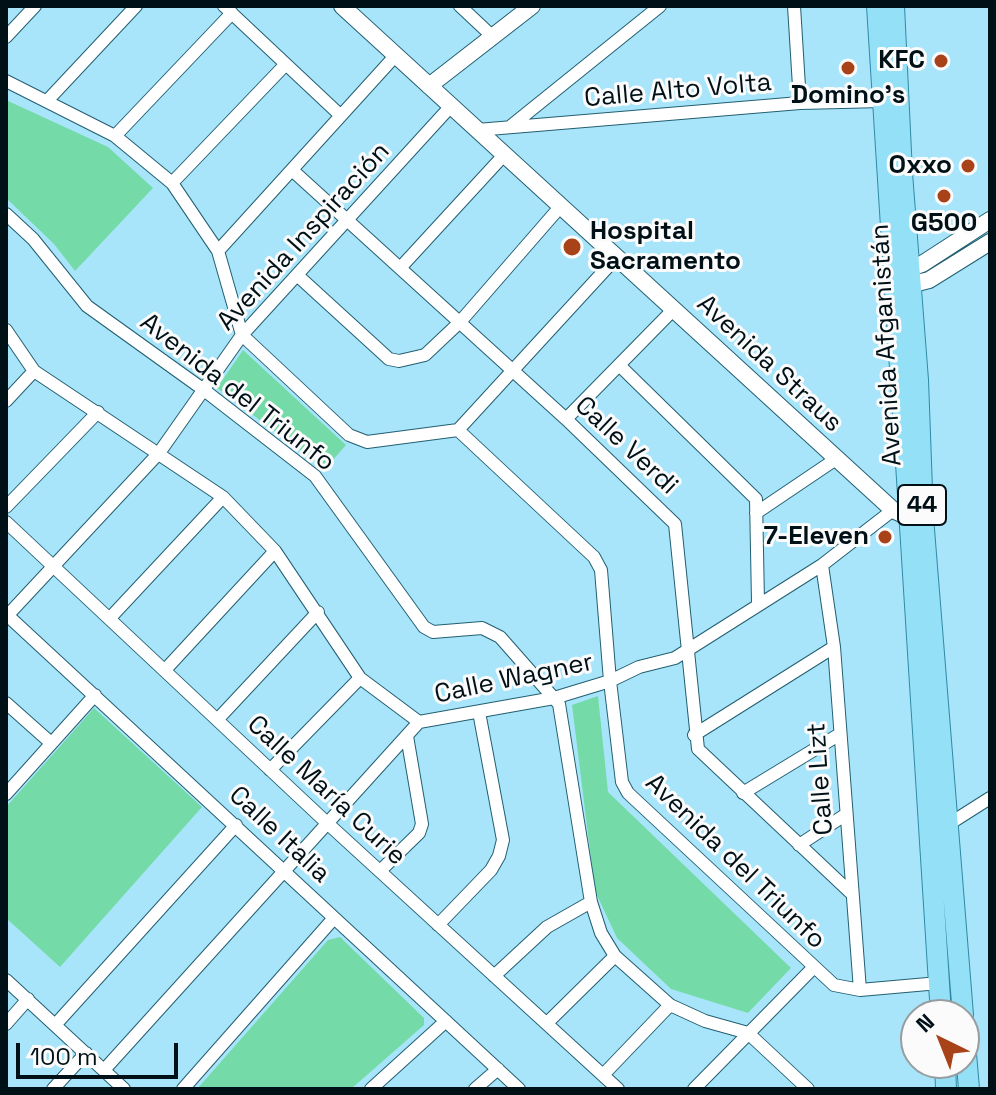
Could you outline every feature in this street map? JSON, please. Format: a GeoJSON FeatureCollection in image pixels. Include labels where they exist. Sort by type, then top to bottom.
{"type":"FeatureCollection","features":[{"type":"Feature","properties":{"kind":"main road","name":"Avenida Afganistán"},"geometry":{"type":"LineString","coordinates":[[877,6],[883,101],[903,279]]}},
{"type":"Feature","properties":{"kind":"main road","name":"Avenida Afganistán"},"geometry":{"type":"LineString","coordinates":[[894,6],[908,515],[940,999]]}},
{"type":"Feature","properties":{"kind":"main road","name":"Avenida Afganistán"},"geometry":{"type":"LineString","coordinates":[[908,515],[949,824],[959,999]]}},
{"type":"Feature","properties":{"kind":"main road"},"geometry":{"type":"LineString","coordinates":[[939,983],[955,999]]}},
{"type":"Feature","properties":{"kind":"street"},"geometry":{"type":"LineString","coordinates":[[6,37],[35,6]]}},
{"type":"Feature","properties":{"kind":"street"},"geometry":{"type":"LineString","coordinates":[[47,101],[136,6]]}},
{"type":"Feature","properties":{"kind":"street","name":"Avenida Straus"},"geometry":{"type":"LineString","coordinates":[[342,6],[836,459],[908,515]]}},
{"type":"Feature","properties":{"kind":"street"},"geometry":{"type":"LineString","coordinates":[[460,6],[493,37]]}},
{"type":"Feature","properties":{"kind":"street"},"geometry":{"type":"LineString","coordinates":[[429,86],[532,6]]}},
{"type":"Feature","properties":{"kind":"street"},"geometry":{"type":"LineString","coordinates":[[511,126],[660,6]]}},
{"type":"Feature","properties":{"kind":"street"},"geometry":{"type":"LineString","coordinates":[[794,6],[800,103]]}},
{"type":"Feature","properties":{"kind":"street"},"geometry":{"type":"LineString","coordinates":[[115,136],[228,10],[339,114]]}},
{"type":"Feature","properties":{"kind":"street"},"geometry":{"type":"LineString","coordinates":[[218,251],[339,114],[396,55]]}},
{"type":"Feature","properties":{"kind":"street"},"geometry":{"type":"LineString","coordinates":[[172,183],[285,65]]}},
{"type":"Feature","properties":{"kind":"street","name":"Avenida del Triunfo"},"geometry":{"type":"LineString","coordinates":[[6,81],[115,136],[172,183],[218,251],[242,335],[358,440],[367,442],[458,430],[598,564],[622,782],[628,793],[834,985],[860,990],[939,983]]}},
{"type":"Feature","properties":{"kind":"street","name":"Calle Alto Volta"},"geometry":{"type":"LineString","coordinates":[[477,130],[800,103],[883,101]]}},
{"type":"Feature","properties":{"kind":"street","name":"Avenida Inspiración"},"geometry":{"type":"LineString","coordinates":[[7,616],[159,453],[242,335],[451,106]]}},
{"type":"Feature","properties":{"kind":"street"},"geometry":{"type":"LineString","coordinates":[[401,267],[504,155]]}},
{"type":"Feature","properties":{"kind":"street","name":"Calle Verdi"},"geometry":{"type":"LineString","coordinates":[[292,170],[566,419],[675,524],[694,735]]}},
{"type":"Feature","properties":{"kind":"street"},"geometry":{"type":"LineString","coordinates":[[297,275],[394,361],[425,355],[460,322],[560,207]]}},
{"type":"Feature","properties":{"kind":"street","name":"Avenida del Triunfo"},"geometry":{"type":"LineString","coordinates":[[6,214],[33,239],[87,306],[204,390],[315,476],[424,627],[433,632],[490,630],[554,698],[559,704],[591,902],[601,933],[615,956],[670,1005],[705,1021],[748,1033],[803,1087]]}},
{"type":"Feature","properties":{"kind":"street"},"geometry":{"type":"LineString","coordinates":[[903,279],[990,220]]}},
{"type":"Feature","properties":{"kind":"street"},"geometry":{"type":"LineString","coordinates":[[903,279],[929,280],[990,242]]}},
{"type":"Feature","properties":{"kind":"street"},"geometry":{"type":"LineString","coordinates":[[458,430],[616,258]]}},
{"type":"Feature","properties":{"kind":"street"},"geometry":{"type":"LineString","coordinates":[[566,419],[674,309]]}},
{"type":"Feature","properties":{"kind":"street"},"geometry":{"type":"LineString","coordinates":[[6,330],[34,371],[223,497],[275,551],[360,678],[419,722]]}},
{"type":"Feature","properties":{"kind":"street"},"geometry":{"type":"LineString","coordinates":[[619,365],[756,499],[758,602]]}},
{"type":"Feature","properties":{"kind":"street"},"geometry":{"type":"LineString","coordinates":[[6,401],[34,371]]}},
{"type":"Feature","properties":{"kind":"street"},"geometry":{"type":"LineString","coordinates":[[6,507],[98,412]]}},
{"type":"Feature","properties":{"kind":"street"},"geometry":{"type":"LineString","coordinates":[[756,513],[836,459]]}},
{"type":"Feature","properties":{"kind":"street"},"geometry":{"type":"LineString","coordinates":[[110,618],[223,497]]}},
{"type":"Feature","properties":{"kind":"street","name":"Calle Wagner"},"geometry":{"type":"LineString","coordinates":[[104,1070],[283,868],[419,722],[554,698],[610,681],[639,667],[675,658],[758,602],[908,515]]}},
{"type":"Feature","properties":{"kind":"street","name":"Calle María Curie"},"geometry":{"type":"LineString","coordinates":[[6,522],[326,822],[618,1089]]}},
{"type":"Feature","properties":{"kind":"street"},"geometry":{"type":"LineString","coordinates":[[165,670],[275,551]]}},
{"type":"Feature","properties":{"kind":"street","name":"Calle Lizt"},"geometry":{"type":"LineString","coordinates":[[822,565],[834,647],[860,990]]}},
{"type":"Feature","properties":{"kind":"street"},"geometry":{"type":"LineString","coordinates":[[218,719],[318,612]]}},
{"type":"Feature","properties":{"kind":"street","name":"Calle Italia"},"geometry":{"type":"LineString","coordinates":[[7,616],[519,1089]]}},
{"type":"Feature","properties":{"kind":"street"},"geometry":{"type":"LineString","coordinates":[[834,647],[694,735],[698,749],[852,894]]}},
{"type":"Feature","properties":{"kind":"street"},"geometry":{"type":"LineString","coordinates":[[270,770],[360,678]]}},
{"type":"Feature","properties":{"kind":"street"},"geometry":{"type":"LineString","coordinates":[[6,794],[95,695]]}},
{"type":"Feature","properties":{"kind":"street"},"geometry":{"type":"LineString","coordinates":[[6,703],[51,743]]}},
{"type":"Feature","properties":{"kind":"street"},"geometry":{"type":"LineString","coordinates":[[438,925],[491,870],[503,840],[479,712]]}},
{"type":"Feature","properties":{"kind":"street"},"geometry":{"type":"LineString","coordinates":[[743,793],[840,734]]}},
{"type":"Feature","properties":{"kind":"street"},"geometry":{"type":"LineString","coordinates":[[380,871],[419,833],[422,824],[407,736]]}},
{"type":"Feature","properties":{"kind":"street"},"geometry":{"type":"LineString","coordinates":[[949,824],[990,798]]}},
{"type":"Feature","properties":{"kind":"street"},"geometry":{"type":"LineString","coordinates":[[799,845],[845,815]]}},
{"type":"Feature","properties":{"kind":"street"},"geometry":{"type":"LineString","coordinates":[[56,1024],[236,825]]}},
{"type":"Feature","properties":{"kind":"street"},"geometry":{"type":"LineString","coordinates":[[494,976],[547,927],[591,902]]}},
{"type":"Feature","properties":{"kind":"street"},"geometry":{"type":"LineString","coordinates":[[183,1089],[334,918]]}},
{"type":"Feature","properties":{"kind":"street"},"geometry":{"type":"LineString","coordinates":[[547,1023],[615,956]]}},
{"type":"Feature","properties":{"kind":"street"},"geometry":{"type":"LineString","coordinates":[[694,1089],[814,967]]}},
{"type":"Feature","properties":{"kind":"street"},"geometry":{"type":"LineString","coordinates":[[6,980],[124,1089]]}},
{"type":"Feature","properties":{"kind":"street"},"geometry":{"type":"LineString","coordinates":[[6,1024],[28,999]]}},
{"type":"Feature","properties":{"kind":"street"},"geometry":{"type":"LineString","coordinates":[[603,1075],[670,1005]]}},
{"type":"Feature","properties":{"kind":"street"},"geometry":{"type":"LineString","coordinates":[[371,1089],[446,1021]]}},
{"type":"Feature","properties":{"kind":"street"},"geometry":{"type":"LineString","coordinates":[[53,1089],[86,1053]]}},
{"type":"Feature","properties":{"kind":"street"},"geometry":{"type":"LineString","coordinates":[[475,1089],[498,1069]]}},
{"type":"Feature","properties":{"kind":"green space"},"geometry":{"type":"Polygon","coordinates":[[[6,100],[108,147],[153,188],[75,271],[54,244],[6,198],[6,100]]]}},
{"type":"Feature","properties":{"kind":"green space"},"geometry":{"type":"Polygon","coordinates":[[[243,350],[346,445],[325,469],[217,388],[243,350]]]}},
{"type":"Feature","properties":{"kind":"green space"},"geometry":{"type":"Polygon","coordinates":[[[598,696],[608,792],[791,968],[748,1013],[671,989],[617,938],[595,891],[572,705],[598,696]]]}},
{"type":"Feature","properties":{"kind":"green space"},"geometry":{"type":"Polygon","coordinates":[[[94,708],[202,807],[60,967],[6,918],[6,807],[94,708]]]}},
{"type":"Feature","properties":{"kind":"green space"},"geometry":{"type":"Polygon","coordinates":[[[340,937],[424,1018],[424,1025],[351,1089],[197,1089],[328,940],[340,937]]]}},
{"type":"Feature","properties":{"kind":"place","name":"KFC"},"geometry":{"type":"Point","coordinates":[941,61]}},
{"type":"Feature","properties":{"kind":"place","name":"Domino's"},"geometry":{"type":"Point","coordinates":[848,68]}},
{"type":"Feature","properties":{"kind":"place","name":"Oxxo"},"geometry":{"type":"Point","coordinates":[968,166]}},
{"type":"Feature","properties":{"kind":"place","name":"G500"},"geometry":{"type":"Point","coordinates":[944,196]}},
{"type":"Feature","properties":{"kind":"place","name":"Hospital Sacramento"},"geometry":{"type":"Point","coordinates":[572,247]}},
{"type":"Feature","properties":{"kind":"place","name":"7-Eleven"},"geometry":{"type":"Point","coordinates":[885,537]}}]}
